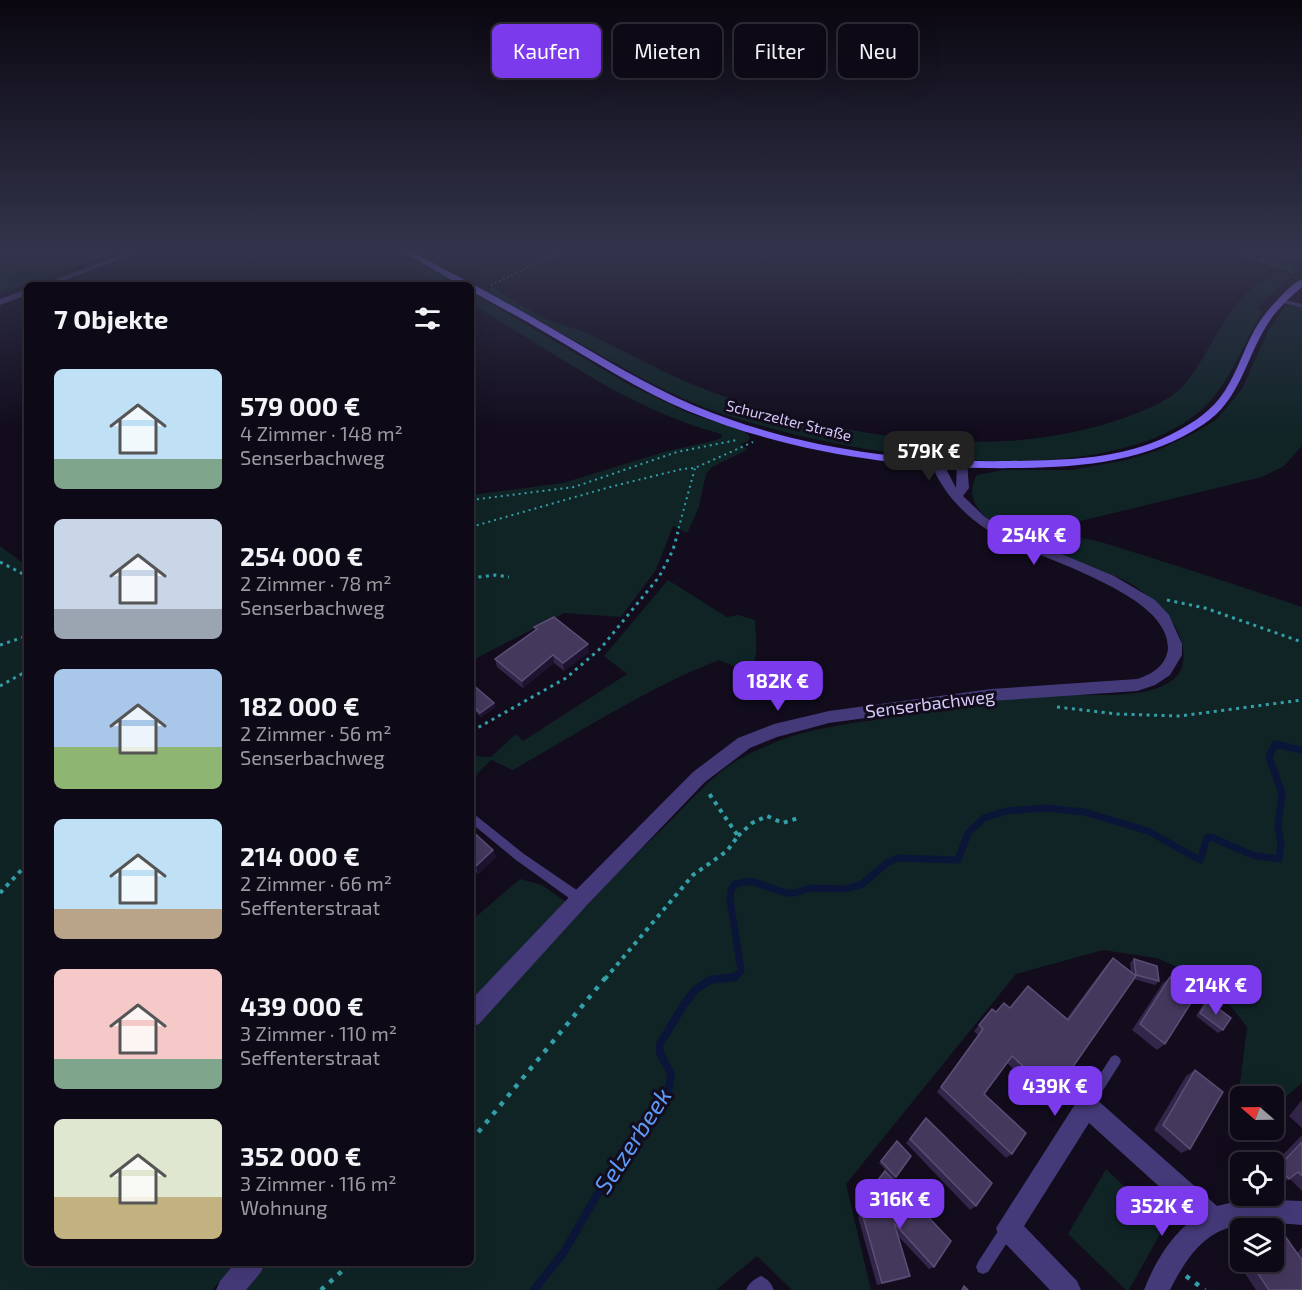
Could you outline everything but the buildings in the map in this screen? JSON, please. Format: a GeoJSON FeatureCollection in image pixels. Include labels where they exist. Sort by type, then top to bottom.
{"type":"FeatureCollection","features":[{"type":"Feature","properties":{"kind":"street","name":"Schurzelter Straße"},"geometry":{"type":"LineString","coordinates":[[514,312],[624,375],[693,408],[764,432],[834,449],[937,463],[1019,465],[1092,460],[1138,452],[1185,432],[1209,416],[1225,397],[1238,377],[1259,331],[1273,312]]}},
{"type":"Feature","properties":{"kind":"street","name":"Senserbachweg"},"geometry":{"type":"LineString","coordinates":[[474,1013],[580,899],[699,777],[744,743],[774,731],[829,717],[991,695],[1149,682],[1169,666],[1176,650],[1170,629],[1144,599],[1110,580],[1012,540],[977,517],[958,494],[949,488],[937,463]]}},
{"type":"Feature","properties":{"kind":"street"},"geometry":{"type":"LineString","coordinates":[[958,494],[963,488],[963,464]]}},
{"type":"Feature","properties":{"kind":"street"},"geometry":{"type":"LineString","coordinates":[[1068,1290],[1008,1228],[1087,1106],[1214,1220]]}},
{"type":"Feature","properties":{"kind":"street"},"geometry":{"type":"LineString","coordinates":[[1157,1290],[1181,1246],[1214,1220],[1267,1211],[1302,1213]]}},
{"type":"Feature","properties":{"kind":"street"},"geometry":{"type":"LineString","coordinates":[[229,1290],[249,1266]]}},
{"type":"Feature","properties":{"kind":"lane"},"geometry":{"type":"LineString","coordinates":[[474,819],[520,857],[580,899]]}},
{"type":"Feature","properties":{"kind":"lane"},"geometry":{"type":"LineString","coordinates":[[1087,1106],[1114,1061]]}},
{"type":"Feature","properties":{"kind":"lane"},"geometry":{"type":"LineString","coordinates":[[983,1267],[1008,1228]]}},
{"type":"Feature","properties":{"kind":"lane"},"geometry":{"type":"LineString","coordinates":[[753,1290],[760,1283],[767,1290]]}},
{"type":"Feature","properties":{"kind":"path"},"geometry":{"type":"LineString","coordinates":[[474,500],[574,487],[677,452],[740,439]]}},
{"type":"Feature","properties":{"kind":"path"},"geometry":{"type":"LineString","coordinates":[[474,526],[610,487],[682,469],[695,468],[757,440],[748,439]]}},
{"type":"Feature","properties":{"kind":"path"},"geometry":{"type":"LineString","coordinates":[[474,729],[566,678],[601,648],[660,577],[673,550],[692,472],[695,468]]}},
{"type":"Feature","properties":{"kind":"path"},"geometry":{"type":"LineString","coordinates":[[0,562],[24,574]]}},
{"type":"Feature","properties":{"kind":"path"},"geometry":{"type":"LineString","coordinates":[[474,578],[495,575],[509,577]]}},
{"type":"Feature","properties":{"kind":"path"},"geometry":{"type":"LineString","coordinates":[[1144,599],[1165,599],[1205,608],[1302,642]]}},
{"type":"Feature","properties":{"kind":"path"},"geometry":{"type":"LineString","coordinates":[[0,645],[24,637]]}},
{"type":"Feature","properties":{"kind":"path"},"geometry":{"type":"LineString","coordinates":[[0,686],[24,673]]}},
{"type":"Feature","properties":{"kind":"path"},"geometry":{"type":"LineString","coordinates":[[1047,705],[1141,716],[1218,714],[1277,701],[1302,700]]}},
{"type":"Feature","properties":{"kind":"path"},"geometry":{"type":"LineString","coordinates":[[699,777],[738,836]]}},
{"type":"Feature","properties":{"kind":"path"},"geometry":{"type":"LineString","coordinates":[[474,1137],[693,875],[727,851],[752,823],[767,816],[783,823],[798,818]]}},
{"type":"Feature","properties":{"kind":"path"},"geometry":{"type":"LineString","coordinates":[[0,893],[24,867]]}},
{"type":"Feature","properties":{"kind":"path"},"geometry":{"type":"LineString","coordinates":[[321,1290],[348,1266]]}},
{"type":"Feature","properties":{"kind":"green space"},"geometry":{"type":"Polygon","coordinates":[[[486,312],[505,312],[626,383],[688,413],[744,431],[750,437],[748,441],[741,444],[747,450],[712,467],[706,474],[699,507],[687,533],[673,526],[656,570],[621,617],[564,613],[474,659],[474,495],[563,483],[667,451],[722,437],[721,434],[687,423],[623,395],[486,312]]]}},
{"type":"Feature","properties":{"kind":"green space"},"geometry":{"type":"Polygon","coordinates":[[[523,312],[535,312],[550,321],[588,334],[682,380],[777,413],[881,435],[987,442],[1038,438],[1086,429],[1132,415],[1155,405],[1174,394],[1187,381],[1231,312],[1262,312],[1224,383],[1203,409],[1190,419],[1141,443],[1080,457],[1012,461],[940,458],[867,449],[798,435],[735,418],[684,399],[523,312]]]}},
{"type":"Feature","properties":{"kind":"green space"},"geometry":{"type":"Polygon","coordinates":[[[1281,312],[1302,312],[1302,446],[1284,466],[1262,477],[1056,527],[1072,536],[1098,541],[1302,607],[1302,1083],[1284,1098],[1284,1086],[1240,1086],[1247,1027],[1211,981],[1156,958],[1103,950],[1016,974],[846,1184],[871,1290],[792,1290],[757,1256],[716,1290],[240,1290],[260,1266],[474,1266],[474,1026],[608,883],[701,790],[730,765],[778,741],[828,727],[1017,698],[1134,693],[1165,685],[1176,677],[1182,666],[1183,648],[1175,625],[1162,609],[1131,584],[1030,543],[1003,529],[982,514],[973,495],[977,475],[1003,470],[1071,470],[1126,460],[1156,451],[1216,420],[1242,389],[1268,331],[1281,312]]]}},
{"type":"Feature","properties":{"kind":"green space"},"geometry":{"type":"Polygon","coordinates":[[[0,546],[24,564],[24,1266],[233,1266],[212,1290],[0,1290],[0,546]]]}},
{"type":"Feature","properties":{"kind":"green space"},"geometry":{"type":"Polygon","coordinates":[[[668,580],[727,617],[739,615],[755,620],[755,658],[746,677],[740,674],[734,666],[719,660],[640,697],[513,770],[491,760],[477,774],[474,783],[474,756],[491,757],[516,734],[523,741],[627,674],[604,656],[668,580]]]}},
{"type":"Feature","properties":{"kind":"green space"},"geometry":{"type":"Polygon","coordinates":[[[520,879],[542,885],[566,902],[474,1000],[474,918],[520,879]]]}},
{"type":"Feature","properties":{"kind":"green space"},"geometry":{"type":"Polygon","coordinates":[[[1106,1169],[1165,1225],[1129,1290],[1126,1290],[1068,1234],[1106,1169]]]}},
{"type":"Feature","properties":{"kind":"waterway","name":"Selzerbeek"},"geometry":{"type":"LineString","coordinates":[[735,977],[741,971],[730,899],[731,890],[735,884],[751,881],[786,893],[795,893],[810,888],[843,889],[861,885],[887,863],[898,858],[958,860],[968,833],[984,818],[1006,811],[1045,808],[1084,812],[1148,831],[1200,860],[1207,838],[1211,837],[1252,855],[1279,859],[1281,845],[1278,826],[1282,793],[1269,757],[1275,744],[1302,750]]}},
{"type":"Feature","properties":{"kind":"waterway","name":"Selzerbeek"},"geometry":{"type":"LineString","coordinates":[[534,1290],[564,1252],[597,1195],[613,1178],[668,1093],[671,1074],[660,1053],[660,1044],[683,1006],[695,990],[710,980],[735,977]]}},
{"type":"Feature","properties":{"kind":"waterway","name":"Selzerbeek"},"geometry":{"type":"LineString","coordinates":[[717,979],[735,977]]}}]}
